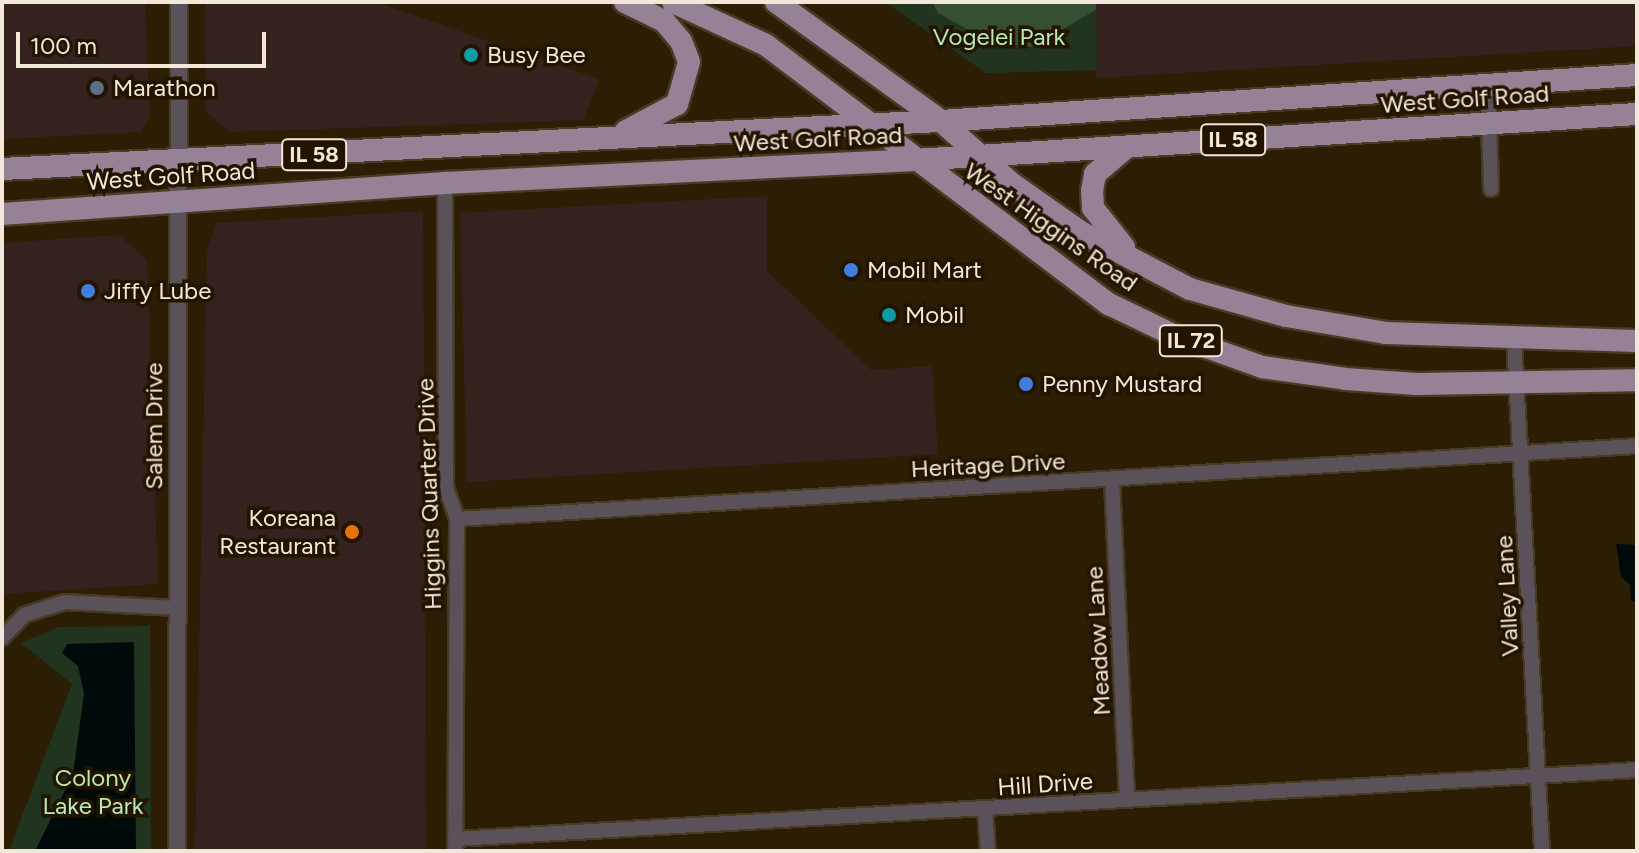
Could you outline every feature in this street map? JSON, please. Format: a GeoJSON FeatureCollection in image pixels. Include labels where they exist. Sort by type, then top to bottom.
{"type":"FeatureCollection","features":[{"type":"Feature","properties":{"kind":"main road"},"geometry":{"type":"LineString","coordinates":[[610,137],[669,111],[682,96],[689,74],[687,52],[673,31],[625,2]]}},
{"type":"Feature","properties":{"kind":"main road","name":"West Higgins Road"},"geometry":{"type":"LineString","coordinates":[[673,2],[766,45],[1109,304],[1203,346],[1262,367],[1346,379],[1517,382],[1637,380]]}},
{"type":"Feature","properties":{"kind":"main road","name":"West Higgins Road"},"geometry":{"type":"LineString","coordinates":[[776,2],[941,121],[977,153],[1079,231],[1190,289],[1286,316],[1386,333],[1514,340],[1637,341]]}},
{"type":"Feature","properties":{"kind":"main road","name":"West Golf Road"},"geometry":{"type":"LineString","coordinates":[[2,169],[181,163],[941,121],[1637,75]]}},
{"type":"Feature","properties":{"kind":"main road","name":"West Golf Road"},"geometry":{"type":"LineString","coordinates":[[2,214],[445,183],[915,160],[977,153],[1637,114]]}},
{"type":"Feature","properties":{"kind":"main road"},"geometry":{"type":"LineString","coordinates":[[1128,146],[1095,174],[1093,208],[1109,234],[1149,269]]}},
{"type":"Feature","properties":{"kind":"street","name":"Salem Drive"},"geometry":{"type":"LineString","coordinates":[[177,851],[181,202],[179,2]]}},
{"type":"Feature","properties":{"kind":"street"},"geometry":{"type":"LineString","coordinates":[[1488,86],[1491,189]]}},
{"type":"Feature","properties":{"kind":"street","name":"Higgins Quarter Drive"},"geometry":{"type":"LineString","coordinates":[[445,183],[446,488],[457,519],[455,845]]}},
{"type":"Feature","properties":{"kind":"street","name":"Valley Lane"},"geometry":{"type":"LineString","coordinates":[[1514,340],[1542,851]]}},
{"type":"Feature","properties":{"kind":"street","name":"Heritage Drive"},"geometry":{"type":"LineString","coordinates":[[457,519],[1637,446]]}},
{"type":"Feature","properties":{"kind":"street","name":"Meadow Lane"},"geometry":{"type":"LineString","coordinates":[[1112,480],[1127,800]]}},
{"type":"Feature","properties":{"kind":"street"},"geometry":{"type":"LineString","coordinates":[[2,638],[24,615],[65,602],[177,608]]}},
{"type":"Feature","properties":{"kind":"street","name":"Hill Drive"},"geometry":{"type":"LineString","coordinates":[[455,845],[1637,770]]}},
{"type":"Feature","properties":{"kind":"street"},"geometry":{"type":"LineString","coordinates":[[985,810],[988,851]]}},
{"type":"Feature","properties":{"kind":"shaded area"},"geometry":{"type":"Polygon","coordinates":[[[2,2],[145,2],[150,116],[141,132],[2,139],[2,2]]]}},
{"type":"Feature","properties":{"kind":"shaded area"},"geometry":{"type":"Polygon","coordinates":[[[205,2],[375,2],[599,79],[584,120],[230,132],[206,112],[205,2]]]}},
{"type":"Feature","properties":{"kind":"shaded area"},"geometry":{"type":"Polygon","coordinates":[[[1096,2],[1637,2],[1637,46],[1096,78],[1096,2]]]}},
{"type":"Feature","properties":{"kind":"shaded area"},"geometry":{"type":"Polygon","coordinates":[[[767,196],[767,271],[871,370],[932,366],[938,454],[467,482],[460,213],[767,196]]]}},
{"type":"Feature","properties":{"kind":"shaded area"},"geometry":{"type":"Polygon","coordinates":[[[423,211],[426,851],[195,851],[207,251],[216,223],[423,211]]]}},
{"type":"Feature","properties":{"kind":"shaded area"},"geometry":{"type":"Polygon","coordinates":[[[118,235],[147,260],[158,584],[2,594],[2,243],[118,235]]]}},
{"type":"Feature","properties":{"kind":"shaded area"},"geometry":{"type":"Polygon","coordinates":[[[1616,544],[1637,545],[1637,601],[1631,601],[1630,585],[1621,577],[1616,544]]]}},
{"type":"Feature","properties":{"kind":"shaded area"},"geometry":{"type":"Polygon","coordinates":[[[134,642],[136,851],[35,851],[73,774],[84,694],[78,666],[62,653],[67,644],[134,642]]]}},
{"type":"Feature","properties":{"kind":"green space","name":"Vogelei Park"},"geometry":{"type":"Polygon","coordinates":[[[885,2],[1096,2],[1097,70],[986,73],[885,2]]]}},
{"type":"Feature","properties":{"kind":"green space"},"geometry":{"type":"Polygon","coordinates":[[[932,2],[1096,2],[1096,10],[1031,47],[990,42],[938,13],[932,2]]]}},
{"type":"Feature","properties":{"kind":"green space","name":"Colony Lake Park"},"geometry":{"type":"Polygon","coordinates":[[[150,626],[151,851],[9,851],[72,684],[21,643],[59,627],[150,626]]]}},
{"type":"Feature","properties":{"kind":"place","name":"Busy Bee"},"geometry":{"type":"Point","coordinates":[471,55]}},
{"type":"Feature","properties":{"kind":"place","name":"Marathon"},"geometry":{"type":"Point","coordinates":[97,88]}},
{"type":"Feature","properties":{"kind":"place","name":"Mobil Mart"},"geometry":{"type":"Point","coordinates":[851,270]}},
{"type":"Feature","properties":{"kind":"place","name":"Jiffy Lube"},"geometry":{"type":"Point","coordinates":[88,291]}},
{"type":"Feature","properties":{"kind":"place","name":"Mobil"},"geometry":{"type":"Point","coordinates":[889,315]}},
{"type":"Feature","properties":{"kind":"place","name":"Penny Mustard"},"geometry":{"type":"Point","coordinates":[1026,384]}},
{"type":"Feature","properties":{"kind":"place","name":"Koreana Restaurant"},"geometry":{"type":"Point","coordinates":[352,532]}}]}
